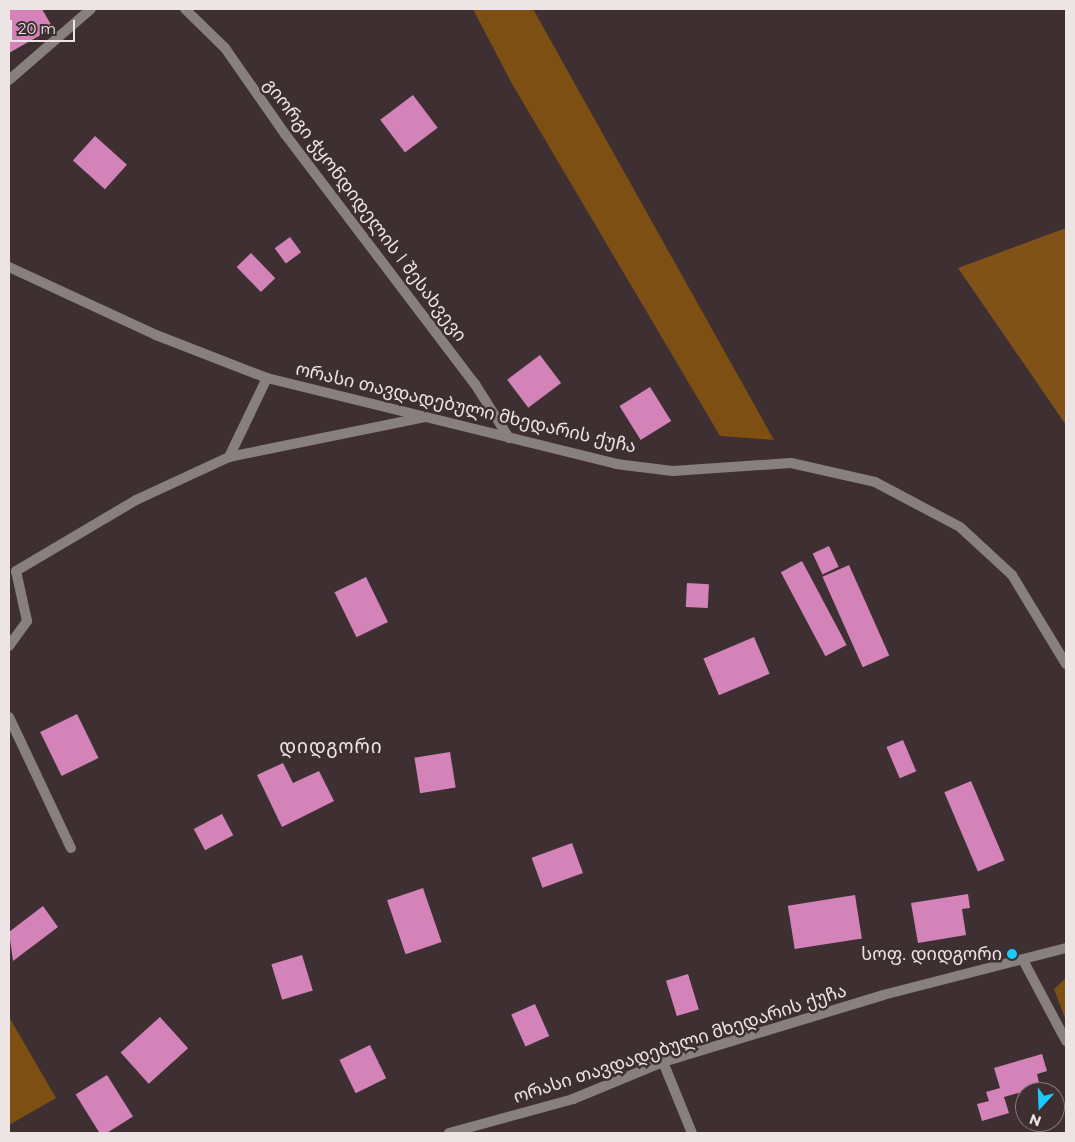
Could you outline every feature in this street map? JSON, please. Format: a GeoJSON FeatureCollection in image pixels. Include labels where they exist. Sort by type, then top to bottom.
{"type":"FeatureCollection","features":[{"type":"Feature","properties":{"kind":"street"},"geometry":{"type":"LineString","coordinates":[[9,80],[91,9]]}},
{"type":"Feature","properties":{"kind":"street","name":"გიორგი ჭყონდიდელის I შესახვევი"},"geometry":{"type":"LineString","coordinates":[[185,9],[225,48],[285,134],[475,384],[509,438]]}},
{"type":"Feature","properties":{"kind":"street","name":"ორასი თავდადებული მხედარის ქუჩა"},"geometry":{"type":"LineString","coordinates":[[9,267],[156,335],[267,378],[431,416],[509,438],[616,464],[673,471],[791,463],[875,482],[960,528],[1012,574],[1066,664]]}},
{"type":"Feature","properties":{"kind":"street"},"geometry":{"type":"LineString","coordinates":[[229,457],[267,378]]}},
{"type":"Feature","properties":{"kind":"street"},"geometry":{"type":"LineString","coordinates":[[9,646],[27,621],[16,571],[136,500],[229,457],[431,416]]}},
{"type":"Feature","properties":{"kind":"street"},"geometry":{"type":"LineString","coordinates":[[9,717],[71,848]]}},
{"type":"Feature","properties":{"kind":"street","name":"ორასი თავდადებული მხედარის ქუჩა"},"geometry":{"type":"LineString","coordinates":[[449,1133],[573,1099],[663,1062],[883,995],[1066,948]]}},
{"type":"Feature","properties":{"kind":"street"},"geometry":{"type":"LineString","coordinates":[[1023,960],[1066,1041]]}},
{"type":"Feature","properties":{"kind":"street"},"geometry":{"type":"LineString","coordinates":[[663,1062],[692,1133]]}},
{"type":"Feature","properties":{"kind":"shaded area"},"geometry":{"type":"Polygon","coordinates":[[[473,9],[533,9],[774,440],[720,436],[511,82],[473,9]]]}},
{"type":"Feature","properties":{"kind":"shaded area"},"geometry":{"type":"Polygon","coordinates":[[[1066,228],[1066,425],[958,268],[1066,228]]]}},
{"type":"Feature","properties":{"kind":"shaded area"},"geometry":{"type":"Polygon","coordinates":[[[1066,978],[1066,1021],[1054,989],[1066,978]]]}},
{"type":"Feature","properties":{"kind":"shaded area"},"geometry":{"type":"Polygon","coordinates":[[[9,1017],[56,1098],[9,1125],[9,1017]]]}},
{"type":"Feature","properties":{"kind":"building"},"geometry":{"type":"Polygon","coordinates":[[[9,9],[42,9],[53,28],[9,53],[9,9]]]}},
{"type":"Feature","properties":{"kind":"building"},"geometry":{"type":"Polygon","coordinates":[[[413,95],[438,128],[405,152],[380,120],[413,95]]]}},
{"type":"Feature","properties":{"kind":"building"},"geometry":{"type":"Polygon","coordinates":[[[95,136],[127,165],[105,189],[73,161],[95,136]]]}},
{"type":"Feature","properties":{"kind":"building"},"geometry":{"type":"Polygon","coordinates":[[[290,237],[301,252],[286,264],[275,248],[290,237]]]}},
{"type":"Feature","properties":{"kind":"building"},"geometry":{"type":"Polygon","coordinates":[[[251,253],[275,278],[261,292],[237,267],[251,253]]]}},
{"type":"Feature","properties":{"kind":"building"},"geometry":{"type":"Polygon","coordinates":[[[540,355],[561,383],[528,408],[507,380],[540,355]]]}},
{"type":"Feature","properties":{"kind":"building"},"geometry":{"type":"Polygon","coordinates":[[[650,387],[671,421],[641,440],[619,406],[650,387]]]}},
{"type":"Feature","properties":{"kind":"building"},"geometry":{"type":"Polygon","coordinates":[[[829,546],[839,567],[822,574],[813,554],[829,546]]]}},
{"type":"Feature","properties":{"kind":"building"},"geometry":{"type":"Polygon","coordinates":[[[802,561],[847,645],[825,656],[781,572],[802,561]]]}},
{"type":"Feature","properties":{"kind":"building"},"geometry":{"type":"Polygon","coordinates":[[[849,565],[889,655],[863,667],[823,577],[849,565]]]}},
{"type":"Feature","properties":{"kind":"building"},"geometry":{"type":"Polygon","coordinates":[[[366,577],[388,622],[356,637],[335,592],[366,577]]]}},
{"type":"Feature","properties":{"kind":"building"},"geometry":{"type":"Polygon","coordinates":[[[687,583],[709,584],[708,608],[686,607],[687,583]]]}},
{"type":"Feature","properties":{"kind":"building"},"geometry":{"type":"Polygon","coordinates":[[[754,637],[770,674],[719,695],[703,658],[754,637]]]}},
{"type":"Feature","properties":{"kind":"building"},"geometry":{"type":"Polygon","coordinates":[[[77,714],[98,758],[62,776],[40,732],[77,714]]]}},
{"type":"Feature","properties":{"kind":"building"},"geometry":{"type":"Polygon","coordinates":[[[903,740],[916,771],[900,778],[886,747],[903,740]]]}},
{"type":"Feature","properties":{"kind":"building"},"geometry":{"type":"Polygon","coordinates":[[[450,752],[456,788],[420,793],[414,758],[450,752]]]}},
{"type":"Feature","properties":{"kind":"building"},"geometry":{"type":"Polygon","coordinates":[[[283,763],[293,783],[319,771],[334,801],[282,827],[257,775],[283,763]]]}},
{"type":"Feature","properties":{"kind":"building"},"geometry":{"type":"Polygon","coordinates":[[[971,781],[1005,860],[978,871],[944,792],[971,781]]]}},
{"type":"Feature","properties":{"kind":"building"},"geometry":{"type":"Polygon","coordinates":[[[222,814],[233,835],[205,850],[194,829],[222,814]]]}},
{"type":"Feature","properties":{"kind":"building"},"geometry":{"type":"Polygon","coordinates":[[[572,843],[583,873],[543,888],[532,858],[572,843]]]}},
{"type":"Feature","properties":{"kind":"building"},"geometry":{"type":"Polygon","coordinates":[[[423,888],[442,942],[406,954],[387,900],[423,888]]]}},
{"type":"Feature","properties":{"kind":"building"},"geometry":{"type":"Polygon","coordinates":[[[968,894],[970,908],[962,909],[966,935],[918,943],[911,903],[968,894]]]}},
{"type":"Feature","properties":{"kind":"building"},"geometry":{"type":"Polygon","coordinates":[[[855,895],[862,938],[795,949],[788,906],[855,895]]]}},
{"type":"Feature","properties":{"kind":"building"},"geometry":{"type":"Polygon","coordinates":[[[43,906],[58,927],[13,961],[9,932],[43,906]]]}},
{"type":"Feature","properties":{"kind":"building"},"geometry":{"type":"Polygon","coordinates":[[[302,955],[313,990],[282,1000],[271,964],[302,955]]]}},
{"type":"Feature","properties":{"kind":"building"},"geometry":{"type":"Polygon","coordinates":[[[688,974],[699,1009],[677,1016],[666,981],[688,974]]]}},
{"type":"Feature","properties":{"kind":"building"},"geometry":{"type":"Polygon","coordinates":[[[535,1004],[549,1036],[525,1047],[511,1015],[535,1004]]]}},
{"type":"Feature","properties":{"kind":"building"},"geometry":{"type":"Polygon","coordinates":[[[160,1017],[188,1048],[149,1084],[121,1052],[160,1017]]]}},
{"type":"Feature","properties":{"kind":"building"},"geometry":{"type":"Polygon","coordinates":[[[370,1045],[386,1078],[356,1093],[339,1060],[370,1045]]]}},
{"type":"Feature","properties":{"kind":"building"},"geometry":{"type":"Polygon","coordinates":[[[1042,1054],[1047,1071],[1037,1074],[1039,1082],[1015,1082],[1015,1094],[1004,1097],[1009,1113],[982,1121],[977,1104],[989,1101],[986,1092],[1000,1088],[994,1068],[1042,1054]]]}},
{"type":"Feature","properties":{"kind":"building"},"geometry":{"type":"Polygon","coordinates":[[[107,1075],[133,1117],[107,1133],[100,1133],[76,1095],[107,1075]]]}},
{"type":"Feature","properties":{"kind":"place","name":"სოფ. დიდგორი"},"geometry":{"type":"Point","coordinates":[1012,954]}},
{"type":"Feature","properties":{"kind":"district","name":"დიდგორი"},"geometry":{"type":"Point","coordinates":[331,747]}}]}
